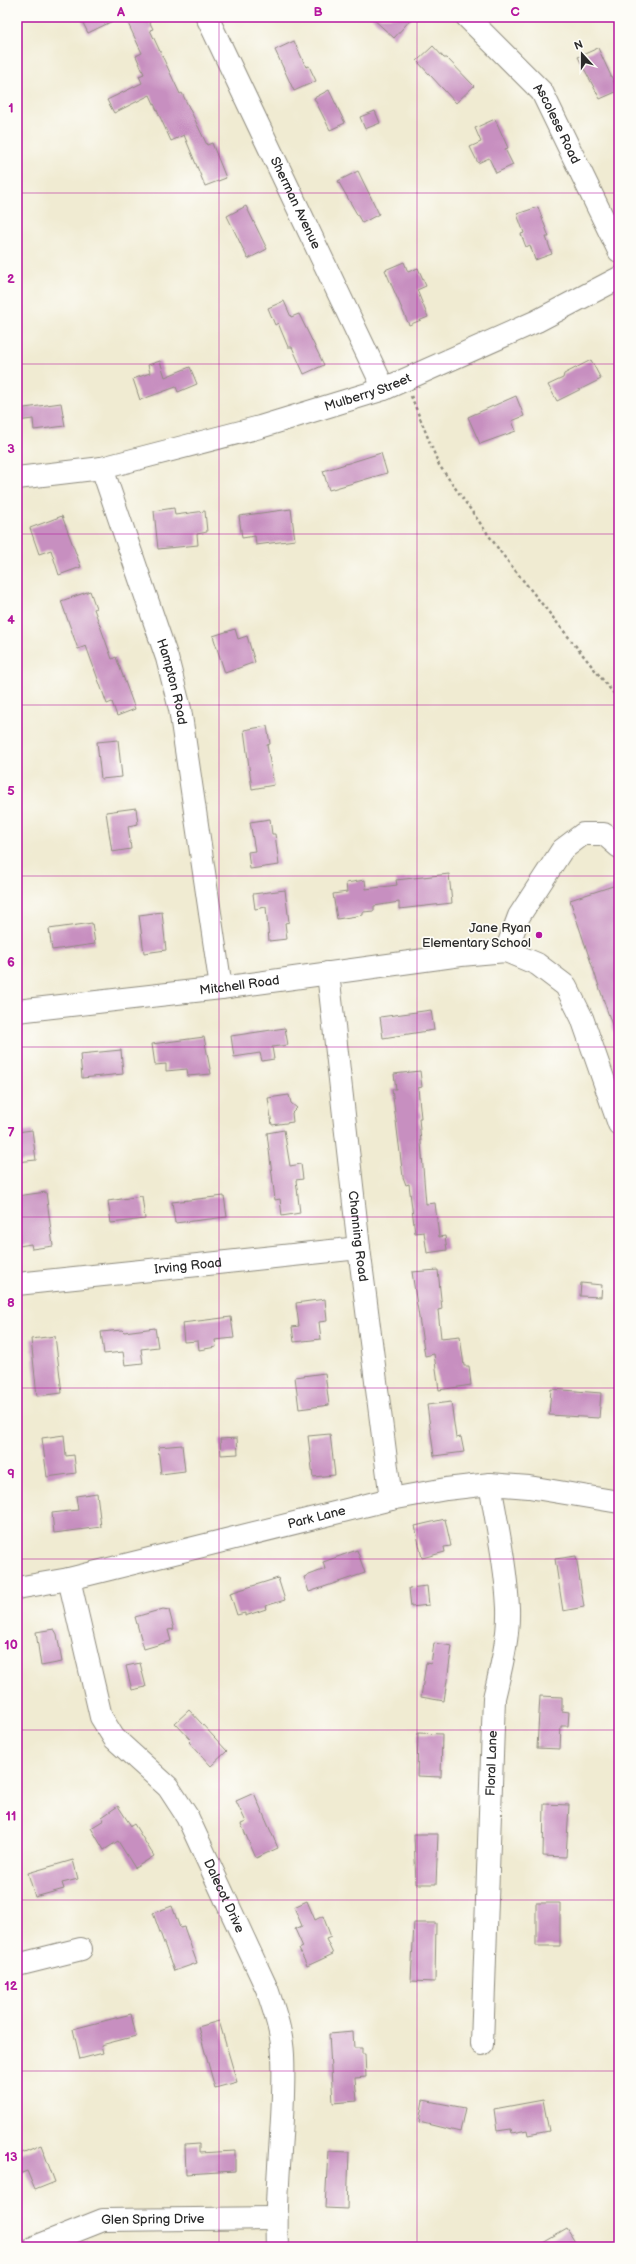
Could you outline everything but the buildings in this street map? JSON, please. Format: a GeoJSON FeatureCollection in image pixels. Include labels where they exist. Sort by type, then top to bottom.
{"type":"FeatureCollection","features":[{"type":"Feature","properties":{"kind":"street","name":"Sherman Avenue"},"geometry":{"type":"LineString","coordinates":[[208,17],[384,389]]}},
{"type":"Feature","properties":{"kind":"street","name":"Ascolese Road"},"geometry":{"type":"LineString","coordinates":[[467,17],[542,92],[619,251]]}},
{"type":"Feature","properties":{"kind":"street","name":"Mulberry Street"},"geometry":{"type":"LineString","coordinates":[[102,468],[260,428],[384,389],[537,321],[619,278]]}},
{"type":"Feature","properties":{"kind":"street"},"geometry":{"type":"LineString","coordinates":[[17,478],[102,468]]}},
{"type":"Feature","properties":{"kind":"street","name":"Hampton Road"},"geometry":{"type":"LineString","coordinates":[[102,468],[167,658],[180,709],[221,988]]}},
{"type":"Feature","properties":{"kind":"street"},"geometry":{"type":"LineString","coordinates":[[619,847],[604,834],[583,834],[562,850],[519,916],[506,951],[537,964],[566,986],[582,1018],[619,1124]]}},
{"type":"Feature","properties":{"kind":"street","name":"Mitchell Road"},"geometry":{"type":"LineString","coordinates":[[17,1011],[221,988],[461,955],[506,951]]}},
{"type":"Feature","properties":{"kind":"street","name":"Channing Road"},"geometry":{"type":"LineString","coordinates":[[328,973],[359,1248],[391,1499]]}},
{"type":"Feature","properties":{"kind":"street","name":"Irving Road"},"geometry":{"type":"LineString","coordinates":[[17,1284],[359,1248]]}},
{"type":"Feature","properties":{"kind":"street","name":"Park Lane"},"geometry":{"type":"LineString","coordinates":[[17,1588],[69,1579],[391,1499],[446,1489],[490,1484],[529,1487],[619,1502]]}},
{"type":"Feature","properties":{"kind":"street","name":"Floral Lane"},"geometry":{"type":"LineString","coordinates":[[482,2044],[494,1698],[505,1647],[508,1608],[502,1552],[490,1484]]}},
{"type":"Feature","properties":{"kind":"street","name":"Dalecot Drive"},"geometry":{"type":"LineString","coordinates":[[69,1579],[101,1717],[114,1738],[168,1787],[187,1816],[267,1989],[276,2017],[283,2054],[276,2218],[277,2247]]}},
{"type":"Feature","properties":{"kind":"street"},"geometry":{"type":"LineString","coordinates":[[17,1965],[81,1949]]}},
{"type":"Feature","properties":{"kind":"street","name":"Glen Spring Drive"},"geometry":{"type":"LineString","coordinates":[[35,2247],[103,2220],[276,2218]]}},
{"type":"Feature","properties":{"kind":"path"},"geometry":{"type":"LineString","coordinates":[[404,379],[439,465],[502,554],[619,700]]}},
{"type":"Feature","properties":{"kind":"place","name":"Jane Ryan Elementary School"},"geometry":{"type":"Point","coordinates":[539,935]}}]}
